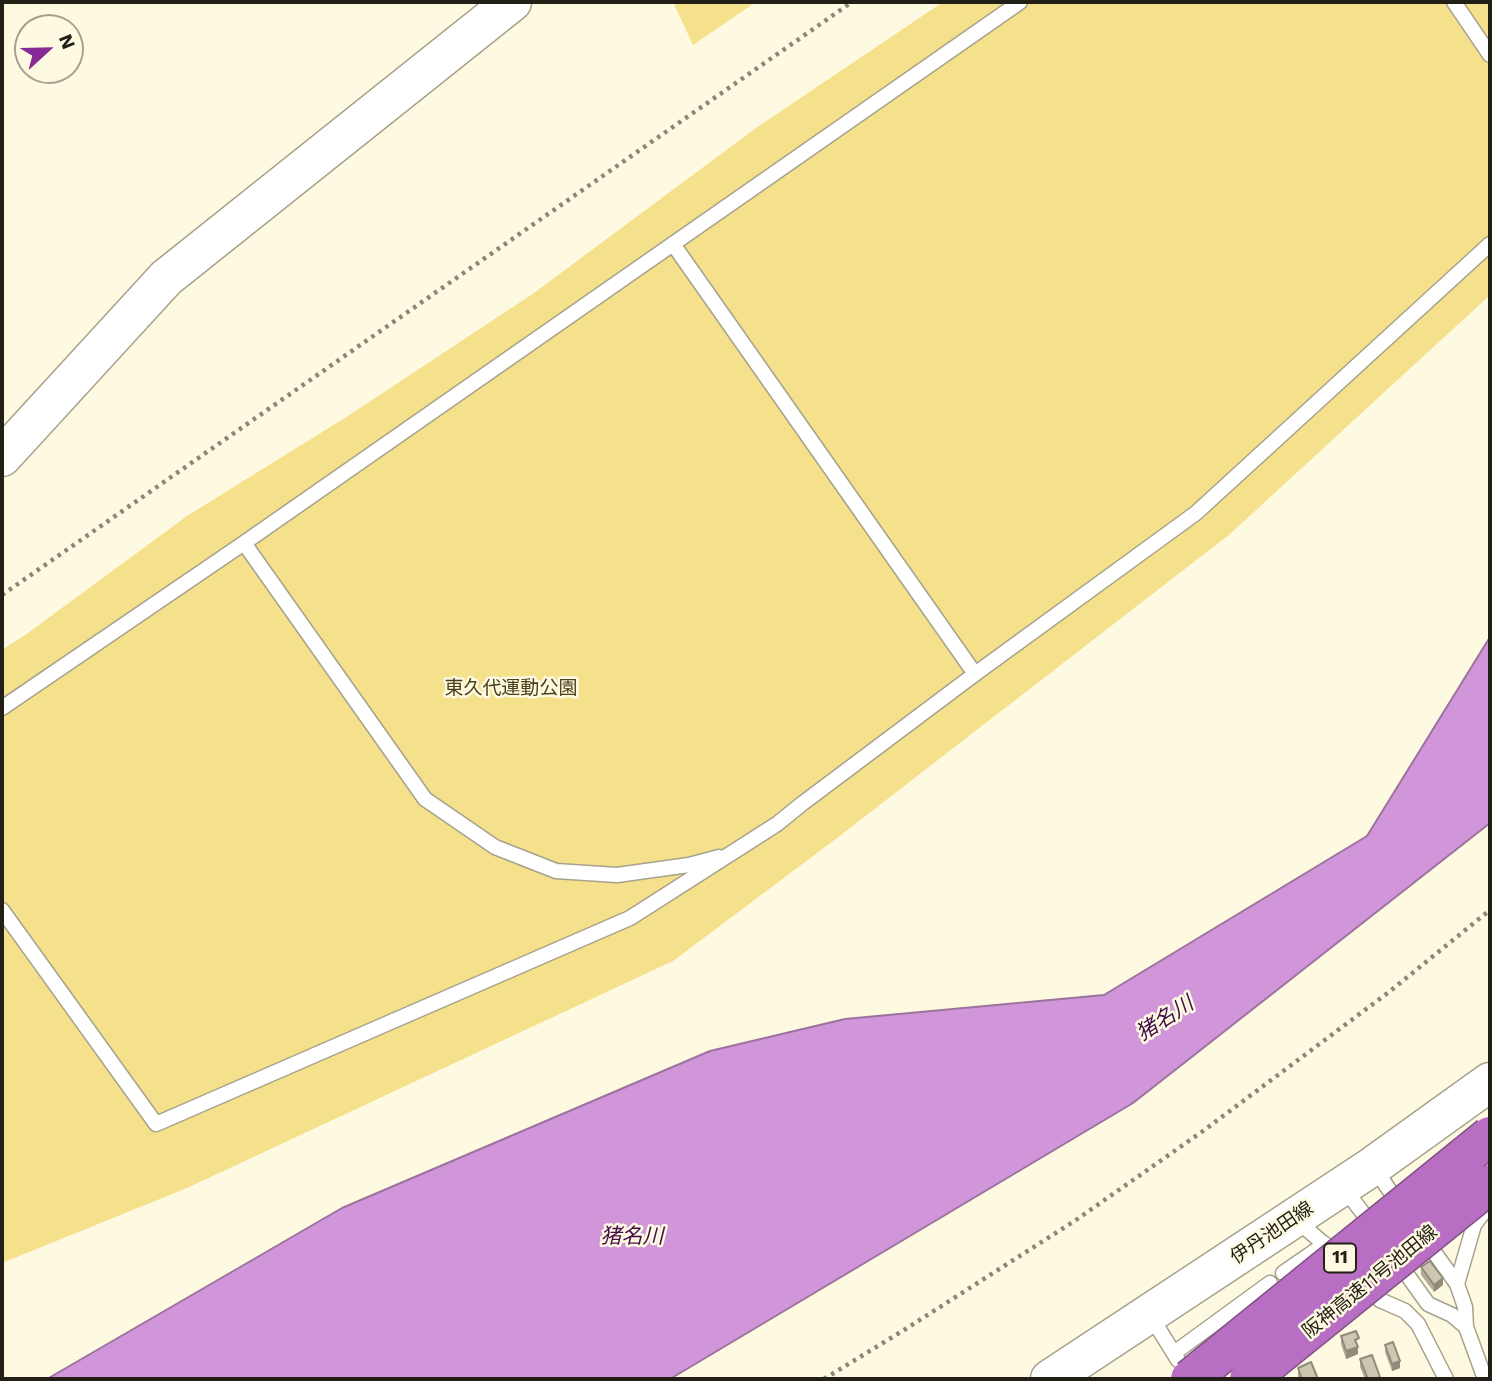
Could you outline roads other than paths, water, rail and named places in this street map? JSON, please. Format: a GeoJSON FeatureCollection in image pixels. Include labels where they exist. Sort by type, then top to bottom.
{"type":"FeatureCollection","features":[{"type":"Feature","properties":{"kind":"highway","name":"阪神高速11号池田線"},"geometry":{"type":"LineString","coordinates":[[1182,1366],[1490,1136]]}},
{"type":"Feature","properties":{"kind":"highway","name":"阪神高速11号池田線"},"geometry":{"type":"LineString","coordinates":[[1249,1379],[1488,1199]]}},
{"type":"Feature","properties":{"kind":"street"},"geometry":{"type":"LineString","coordinates":[[2,457],[166,278],[512,2]]}},
{"type":"Feature","properties":{"kind":"street","name":"伊丹池田線"},"geometry":{"type":"LineString","coordinates":[[1050,1379],[1358,1176],[1490,1082]]}},
{"type":"Feature","properties":{"kind":"lane"},"geometry":{"type":"LineString","coordinates":[[2,708],[244,543],[1020,2]]}},
{"type":"Feature","properties":{"kind":"lane"},"geometry":{"type":"LineString","coordinates":[[1454,2],[1490,55]]}},
{"type":"Feature","properties":{"kind":"lane"},"geometry":{"type":"LineString","coordinates":[[673,244],[975,674]]}},
{"type":"Feature","properties":{"kind":"lane"},"geometry":{"type":"LineString","coordinates":[[2,910],[156,1124],[630,919],[777,824],[975,674],[1196,513],[1490,244]]}},
{"type":"Feature","properties":{"kind":"lane"},"geometry":{"type":"LineString","coordinates":[[244,543],[425,799],[495,847],[556,871],[617,875],[689,865],[732,853]]}},
{"type":"Feature","properties":{"kind":"lane"},"geometry":{"type":"LineString","coordinates":[[1358,1176],[1457,1284],[1465,1307],[1466,1327],[1485,1379]]}},
{"type":"Feature","properties":{"kind":"lane"},"geometry":{"type":"LineString","coordinates":[[1358,1176],[1355,1201],[1429,1255]]}},
{"type":"Feature","properties":{"kind":"lane"},"geometry":{"type":"LineString","coordinates":[[1466,1327],[1452,1315],[1427,1304],[1429,1255],[1488,1199]]}},
{"type":"Feature","properties":{"kind":"lane"},"geometry":{"type":"LineString","coordinates":[[1457,1284],[1474,1225],[1488,1199]]}},
{"type":"Feature","properties":{"kind":"lane"},"geometry":{"type":"LineString","coordinates":[[1294,1218],[1325,1244],[1380,1300],[1405,1311],[1418,1324],[1446,1379]]}},
{"type":"Feature","properties":{"kind":"lane"},"geometry":{"type":"LineString","coordinates":[[1283,1273],[1325,1244]]}},
{"type":"Feature","properties":{"kind":"lane"},"geometry":{"type":"LineString","coordinates":[[1182,1366],[1270,1283]]}},
{"type":"Feature","properties":{"kind":"lane"},"geometry":{"type":"LineString","coordinates":[[1150,1313],[1182,1366],[1185,1379]]}},
{"type":"Feature","properties":{"kind":"water","name":"猪名川"},"geometry":{"type":"Polygon","coordinates":[[[1490,637],[1490,823],[1133,1103],[670,1379],[47,1379],[342,1208],[710,1051],[845,1019],[1104,995],[1367,836],[1490,637]]]}},
{"type":"Feature","properties":{"kind":"park label","name":"東久代運動公園"},"geometry":{"type":"Point","coordinates":[511,688]}}]}
